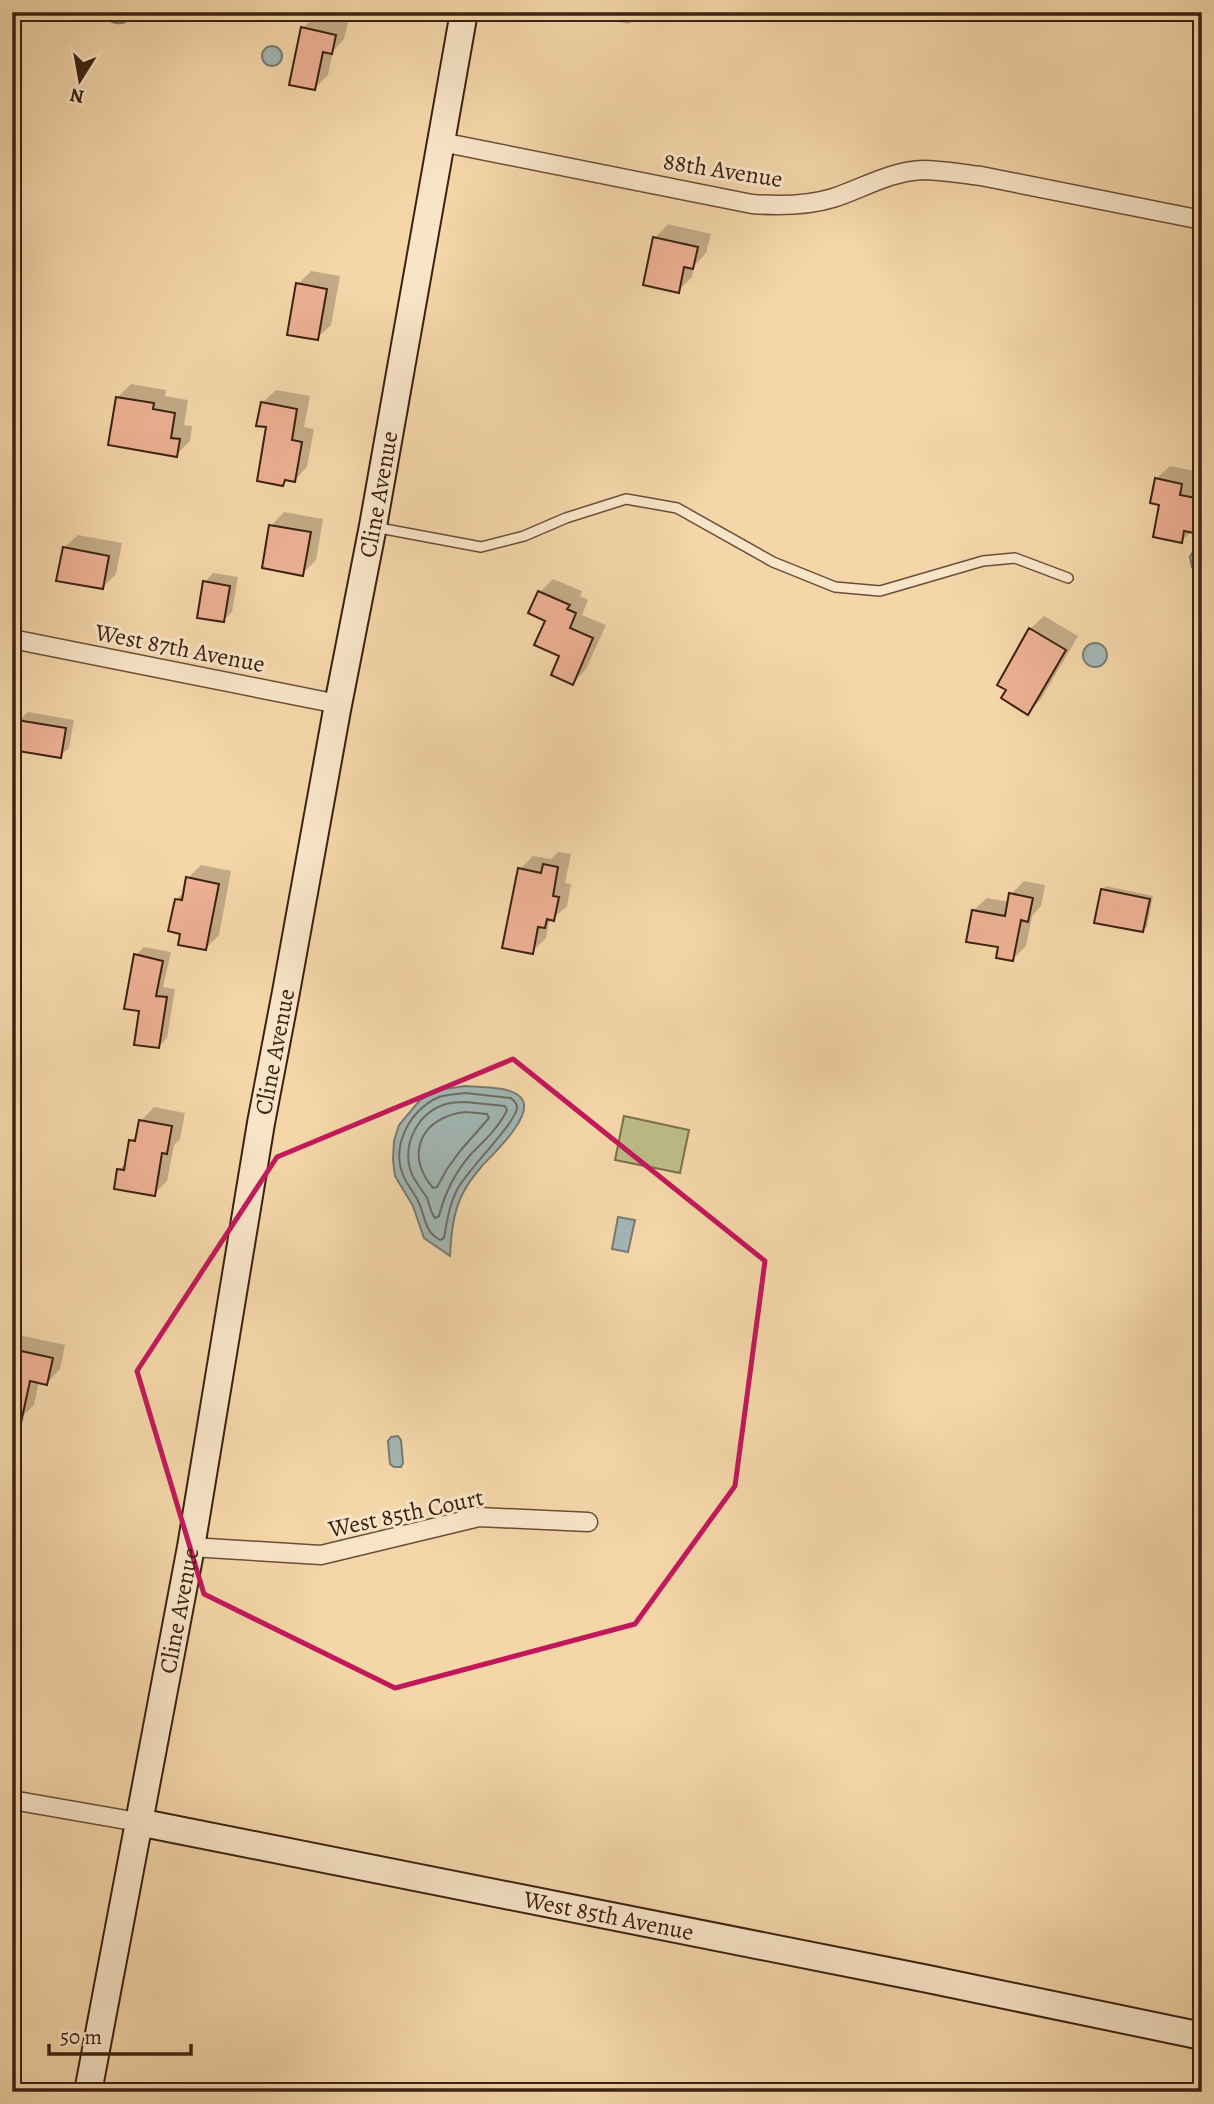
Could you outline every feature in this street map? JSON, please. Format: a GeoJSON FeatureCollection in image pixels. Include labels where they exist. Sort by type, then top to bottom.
{"type":"FeatureCollection","features":[{"type":"Feature","properties":{"kind":"street","name":"Cline Avenue"},"geometry":{"type":"LineString","coordinates":[[88,2092],[191,1547],[261,1123],[373,526],[464,12]]}},
{"type":"Feature","properties":{"kind":"street","name":"88th Avenue"},"geometry":{"type":"LineString","coordinates":[[441,142],[752,204],[787,206],[832,198],[881,178],[920,170],[981,176],[1202,220]]}},
{"type":"Feature","properties":{"kind":"street","name":"West 87th Avenue"},"geometry":{"type":"LineString","coordinates":[[12,639],[338,704]]}},
{"type":"Feature","properties":{"kind":"street","name":"West 85th Court"},"geometry":{"type":"LineString","coordinates":[[191,1547],[321,1556],[479,1517],[589,1522]]}},
{"type":"Feature","properties":{"kind":"street","name":"West 85th Avenue"},"geometry":{"type":"LineString","coordinates":[[12,1800],[138,1822],[1202,2036]]}},
{"type":"Feature","properties":{"kind":"lane"},"geometry":{"type":"LineString","coordinates":[[373,526],[481,547],[524,536],[566,518],[626,499],[677,508],[773,562],[835,587],[880,591],[983,561],[1015,558],[1068,578]]}},
{"type":"Feature","properties":{"kind":"highlighted area"},"geometry":{"type":"Polygon","coordinates":[[[513,1059],[765,1261],[735,1486],[635,1624],[395,1688],[204,1594],[137,1371],[277,1157],[513,1059]]]}},
{"type":"Feature","properties":{"kind":"green space"},"geometry":{"type":"Polygon","coordinates":[[[624,1116],[689,1130],[680,1173],[615,1160],[624,1116]]]}},
{"type":"Feature","properties":{"kind":"water"},"geometry":{"type":"Polygon","coordinates":[[[130,12],[127,21],[119,23],[112,22],[107,13],[130,12]]]}},
{"type":"Feature","properties":{"kind":"water"},"geometry":{"type":"Polygon","coordinates":[[[272,46],[279,49],[282,56],[279,63],[272,66],[265,63],[262,56],[265,49],[272,46]]]}},
{"type":"Feature","properties":{"kind":"water"},"geometry":{"type":"Polygon","coordinates":[[[1202,547],[1202,572],[1192,567],[1190,557],[1195,548],[1202,547]]]}},
{"type":"Feature","properties":{"kind":"water"},"geometry":{"type":"Polygon","coordinates":[[[1095,643],[1103,647],[1107,655],[1103,663],[1095,667],[1087,663],[1083,655],[1087,647],[1095,643]]]}},
{"type":"Feature","properties":{"kind":"water"},"geometry":{"type":"Polygon","coordinates":[[[465,1086],[511,1092],[522,1099],[524,1106],[518,1125],[477,1172],[463,1193],[455,1216],[450,1256],[424,1238],[413,1206],[395,1176],[394,1141],[399,1125],[420,1100],[438,1090],[465,1086]]]}},
{"type":"Feature","properties":{"kind":"water"},"geometry":{"type":"Polygon","coordinates":[[[618,1217],[635,1220],[628,1252],[612,1249],[618,1217]]]}},
{"type":"Feature","properties":{"kind":"water"},"geometry":{"type":"Polygon","coordinates":[[[398,1436],[401,1440],[403,1463],[401,1467],[394,1467],[390,1464],[388,1441],[391,1437],[398,1436]]]}},
{"type":"Feature","properties":{"kind":"building"},"geometry":{"type":"Polygon","coordinates":[[[301,27],[336,35],[332,54],[323,52],[315,90],[289,85],[301,27]]]}},
{"type":"Feature","properties":{"kind":"building"},"geometry":{"type":"Polygon","coordinates":[[[653,237],[698,247],[693,269],[684,267],[679,293],[643,285],[653,237]]]}},
{"type":"Feature","properties":{"kind":"building"},"geometry":{"type":"Polygon","coordinates":[[[296,283],[327,289],[318,340],[287,335],[296,283]]]}},
{"type":"Feature","properties":{"kind":"building"},"geometry":{"type":"Polygon","coordinates":[[[116,397],[154,403],[153,409],[175,413],[171,438],[180,439],[177,457],[108,445],[116,397]]]}},
{"type":"Feature","properties":{"kind":"building"},"geometry":{"type":"Polygon","coordinates":[[[261,402],[297,409],[292,440],[302,442],[295,482],[285,480],[283,486],[257,481],[266,427],[256,426],[261,402]]]}},
{"type":"Feature","properties":{"kind":"building"},"geometry":{"type":"Polygon","coordinates":[[[1155,478],[1182,484],[1180,495],[1202,499],[1202,519],[1197,518],[1194,533],[1184,531],[1182,543],[1153,537],[1159,505],[1150,503],[1155,478]]]}},
{"type":"Feature","properties":{"kind":"building"},"geometry":{"type":"Polygon","coordinates":[[[269,525],[311,532],[303,576],[262,568],[269,525]]]}},
{"type":"Feature","properties":{"kind":"building"},"geometry":{"type":"Polygon","coordinates":[[[63,547],[109,556],[103,589],[56,581],[63,547]]]}},
{"type":"Feature","properties":{"kind":"building"},"geometry":{"type":"Polygon","coordinates":[[[203,581],[230,586],[224,622],[197,618],[203,581]]]}},
{"type":"Feature","properties":{"kind":"building"},"geometry":{"type":"Polygon","coordinates":[[[538,591],[570,605],[567,609],[576,613],[570,628],[593,638],[573,685],[551,675],[559,656],[534,645],[545,621],[528,613],[538,591]]]}},
{"type":"Feature","properties":{"kind":"building"},"geometry":{"type":"Polygon","coordinates":[[[1029,628],[1066,650],[1028,715],[1001,698],[1006,690],[997,685],[1029,628]]]}},
{"type":"Feature","properties":{"kind":"building"},"geometry":{"type":"Polygon","coordinates":[[[17,720],[66,728],[61,758],[12,750],[17,720]]]}},
{"type":"Feature","properties":{"kind":"building"},"geometry":{"type":"Polygon","coordinates":[[[543,864],[558,867],[553,896],[559,897],[554,921],[547,919],[545,928],[538,927],[533,954],[502,948],[518,868],[541,873],[543,864]]]}},
{"type":"Feature","properties":{"kind":"building"},"geometry":{"type":"Polygon","coordinates":[[[186,877],[219,884],[206,950],[178,945],[180,934],[168,931],[175,899],[182,900],[186,877]]]}},
{"type":"Feature","properties":{"kind":"building"},"geometry":{"type":"Polygon","coordinates":[[[1101,889],[1150,899],[1143,932],[1094,923],[1101,889]]]}},
{"type":"Feature","properties":{"kind":"building"},"geometry":{"type":"Polygon","coordinates":[[[1009,893],[1033,898],[1028,922],[1021,920],[1013,961],[996,958],[998,947],[966,942],[972,910],[1005,916],[1009,893]]]}},
{"type":"Feature","properties":{"kind":"building"},"geometry":{"type":"Polygon","coordinates":[[[134,954],[163,961],[156,996],[167,997],[159,1048],[134,1045],[139,1011],[124,1009],[134,954]]]}},
{"type":"Feature","properties":{"kind":"building"},"geometry":{"type":"Polygon","coordinates":[[[139,1120],[172,1126],[167,1154],[162,1153],[155,1196],[114,1189],[117,1169],[124,1170],[129,1140],[135,1141],[139,1120]]]}},
{"type":"Feature","properties":{"kind":"building"},"geometry":{"type":"Polygon","coordinates":[[[12,1349],[53,1358],[47,1385],[30,1381],[19,1432],[12,1431],[12,1349]]]}}]}
